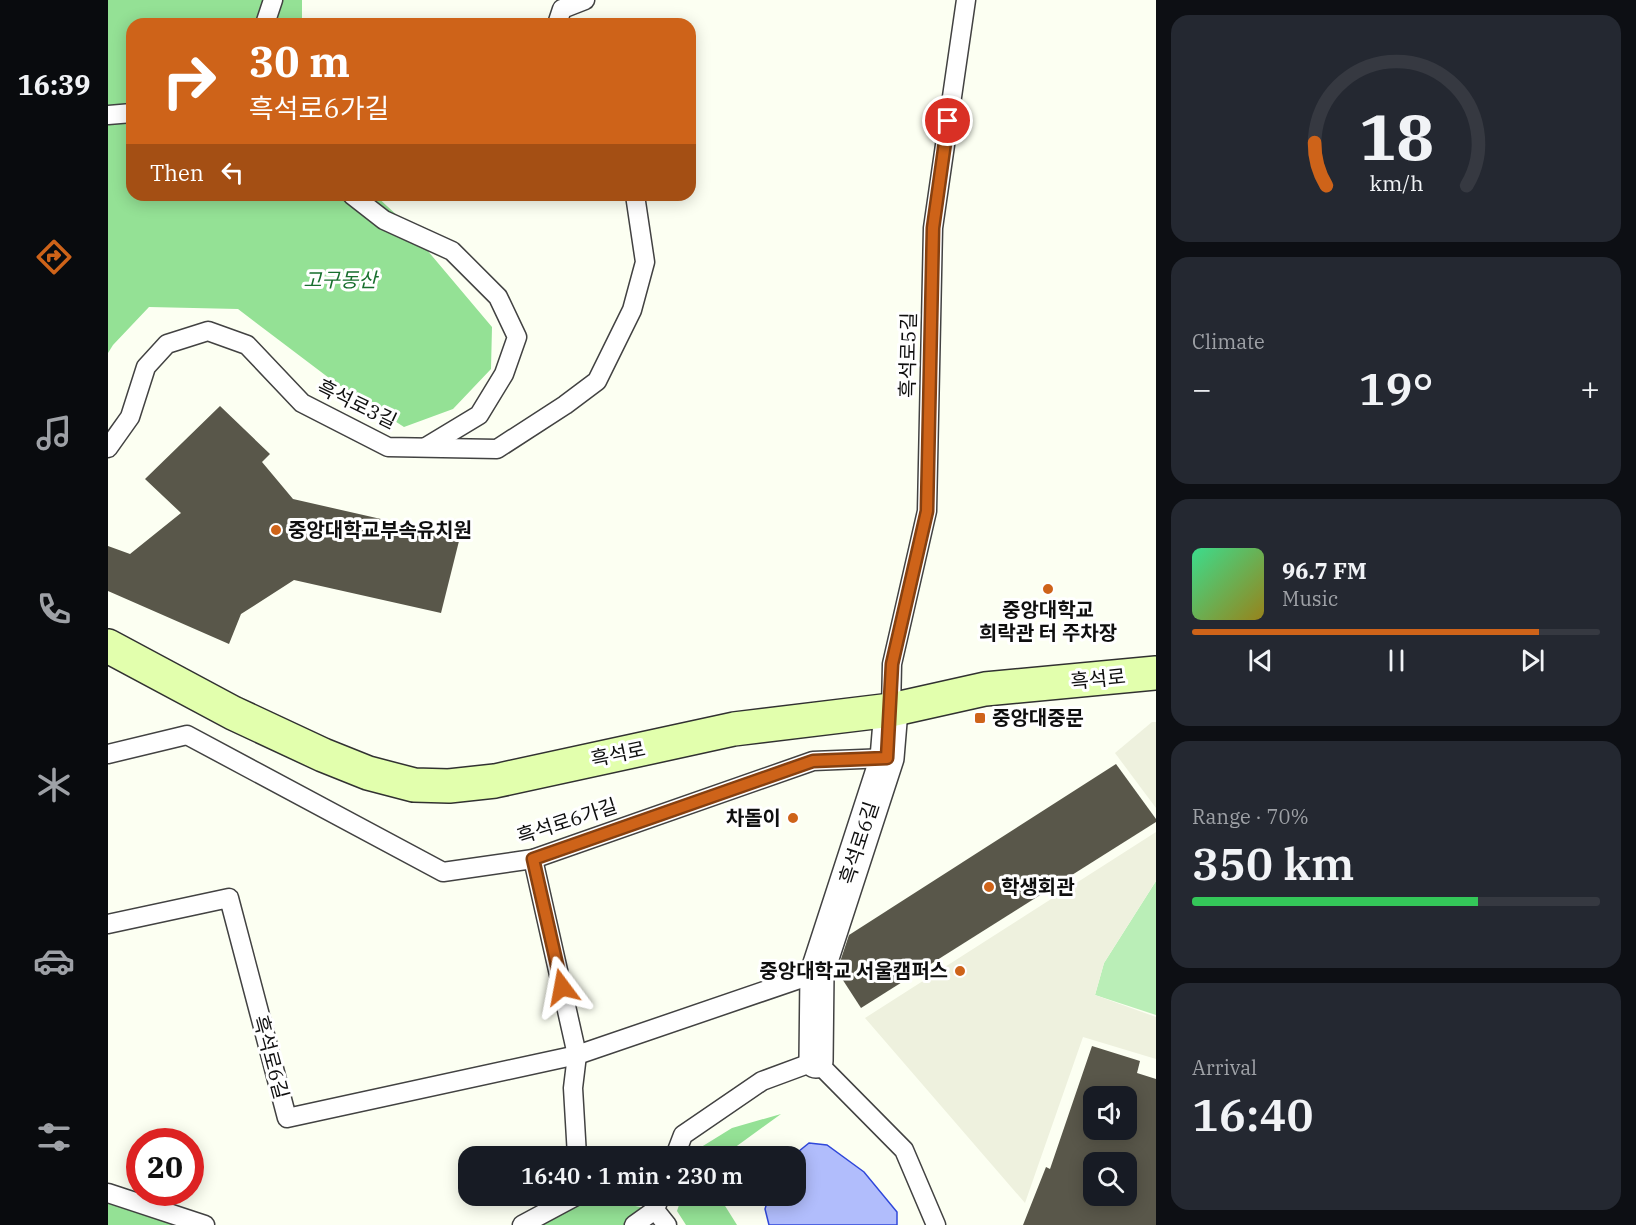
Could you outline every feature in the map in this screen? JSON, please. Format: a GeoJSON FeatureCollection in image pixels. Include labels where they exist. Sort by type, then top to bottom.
{"type":"FeatureCollection","features":[{"type":"Feature","properties":{"kind":"street","name":"흑석로"},"geometry":{"type":"LineString","coordinates":[[108,646],[233,713],[323,755],[368,773],[414,785],[449,786],[495,781],[734,729],[891,710],[985,689],[1156,673]]}},
{"type":"Feature","properties":{"kind":"street","name":"흑석로6길"},"geometry":{"type":"LineString","coordinates":[[816,1061],[817,973],[887,758],[891,710]]}},
{"type":"Feature","properties":{"kind":"lane"},"geometry":{"type":"LineString","coordinates":[[268,18],[273,0]]}},
{"type":"Feature","properties":{"kind":"lane"},"geometry":{"type":"LineString","coordinates":[[559,18],[562,9],[585,0]]}},
{"type":"Feature","properties":{"kind":"lane","name":"흑석로5길"},"geometry":{"type":"LineString","coordinates":[[891,710],[892,664],[927,511],[933,228],[966,0]]}},
{"type":"Feature","properties":{"kind":"lane"},"geometry":{"type":"LineString","coordinates":[[108,115],[126,114]]}},
{"type":"Feature","properties":{"kind":"lane"},"geometry":{"type":"LineString","coordinates":[[360,201],[384,220],[452,251],[498,297],[517,337],[504,374],[479,415],[426,447]]}},
{"type":"Feature","properties":{"kind":"lane","name":"흑석로3길"},"geometry":{"type":"LineString","coordinates":[[108,448],[130,417],[146,367],[166,344],[208,330],[247,345],[302,403],[388,447],[497,449],[565,405],[597,381],[632,310],[645,262],[636,201]]}},
{"type":"Feature","properties":{"kind":"lane","name":"흑석로6가길"},"geometry":{"type":"LineString","coordinates":[[108,754],[187,735],[443,872],[533,859],[813,761],[887,758]]}},
{"type":"Feature","properties":{"kind":"lane"},"geometry":{"type":"LineString","coordinates":[[533,859],[577,1055],[573,1088],[576,1146]]}},
{"type":"Feature","properties":{"kind":"lane","name":"흑석로6길"},"geometry":{"type":"LineString","coordinates":[[108,924],[230,898],[286,1118],[577,1055],[817,973]]}},
{"type":"Feature","properties":{"kind":"lane"},"geometry":{"type":"LineString","coordinates":[[679,1146],[683,1135],[762,1082],[816,1061],[904,1150],[936,1225]]}},
{"type":"Feature","properties":{"kind":"lane"},"geometry":{"type":"LineString","coordinates":[[108,1193],[205,1225]]}},
{"type":"Feature","properties":{"kind":"lane"},"geometry":{"type":"LineString","coordinates":[[522,1225],[557,1206]]}},
{"type":"Feature","properties":{"kind":"lane"},"geometry":{"type":"LineString","coordinates":[[634,1225],[654,1206]]}},
{"type":"Feature","properties":{"kind":"lane"},"geometry":{"type":"LineString","coordinates":[[658,1206],[667,1225]]}},
{"type":"Feature","properties":{"kind":"green space","name":"고구동산"},"geometry":{"type":"Polygon","coordinates":[[[108,0],[302,0],[302,18],[126,18],[126,201],[382,201],[400,218],[492,327],[491,369],[453,409],[404,427],[333,381],[238,309],[149,307],[108,353],[108,0]]]}},
{"type":"Feature","properties":{"kind":"green space"},"geometry":{"type":"Polygon","coordinates":[[[1156,881],[1156,1015],[1095,995],[1104,963],[1156,881]]]}},
{"type":"Feature","properties":{"kind":"green space"},"geometry":{"type":"Polygon","coordinates":[[[781,1114],[737,1146],[703,1146],[732,1128],[781,1114]]]}},
{"type":"Feature","properties":{"kind":"green space"},"geometry":{"type":"Polygon","coordinates":[[[108,1193],[126,1199],[126,1206],[147,1206],[205,1225],[108,1225],[108,1193]]]}},
{"type":"Feature","properties":{"kind":"green space"},"geometry":{"type":"Polygon","coordinates":[[[557,1206],[635,1206],[655,1210],[634,1225],[522,1225],[557,1206]]]}},
{"type":"Feature","properties":{"kind":"green space"},"geometry":{"type":"Polygon","coordinates":[[[679,1206],[725,1206],[737,1225],[686,1225],[677,1211],[679,1206]]]}},
{"type":"Feature","properties":{"kind":"shaded area"},"geometry":{"type":"Polygon","coordinates":[[[1152,722],[1156,722],[1156,808],[1115,753],[1152,722]]]}},
{"type":"Feature","properties":{"kind":"shaded area"},"geometry":{"type":"Polygon","coordinates":[[[1156,832],[1156,881],[1104,963],[1095,995],[1156,1017],[1156,1059],[1083,1037],[1025,1203],[865,1018],[1156,832]]]}},
{"type":"Feature","properties":{"kind":"water"},"geometry":{"type":"Polygon","coordinates":[[[809,1143],[827,1145],[864,1172],[897,1212],[897,1225],[769,1225],[766,1206],[806,1206],[805,1146],[809,1143]]]}},
{"type":"Feature","properties":{"kind":"building","name":"중앙대학교부속유치원"},"geometry":{"type":"Polygon","coordinates":[[[220,406],[270,454],[262,462],[293,499],[460,537],[441,613],[294,580],[241,614],[229,644],[108,591],[108,546],[130,554],[181,513],[145,479],[220,406]]]}},
{"type":"Feature","properties":{"kind":"building","name":"학생회관"},"geometry":{"type":"Polygon","coordinates":[[[1116,764],[1156,822],[861,1008],[837,971],[849,935],[1116,764]]]}},
{"type":"Feature","properties":{"kind":"building"},"geometry":{"type":"Polygon","coordinates":[[[1092,1046],[1140,1061],[1137,1073],[1156,1079],[1156,1225],[1023,1225],[1046,1167],[1050,1169],[1092,1046]]]}},
{"type":"Feature","properties":{"kind":"place","name":"중앙대학교부속유치원"},"geometry":{"type":"Point","coordinates":[276,530]}},
{"type":"Feature","properties":{"kind":"place","name":"중앙대학교 희락관 터 주차장"},"geometry":{"type":"Point","coordinates":[1048,589]}},
{"type":"Feature","properties":{"kind":"place","name":"중앙대중문"},"geometry":{"type":"Point","coordinates":[980,718]}},
{"type":"Feature","properties":{"kind":"place","name":"차돌이"},"geometry":{"type":"Point","coordinates":[793,818]}},
{"type":"Feature","properties":{"kind":"place","name":"학생회관"},"geometry":{"type":"Point","coordinates":[989,887]}},
{"type":"Feature","properties":{"kind":"place","name":"중앙대학교 서울캠퍼스"},"geometry":{"type":"Point","coordinates":[960,971]}},
{"type":"Feature","properties":{"kind":"route"},"geometry":{"type":"LineString","coordinates":[[562,987],[533,859],[813,761],[887,758],[892,664],[927,511],[933,228],[948,121]]}}]}
